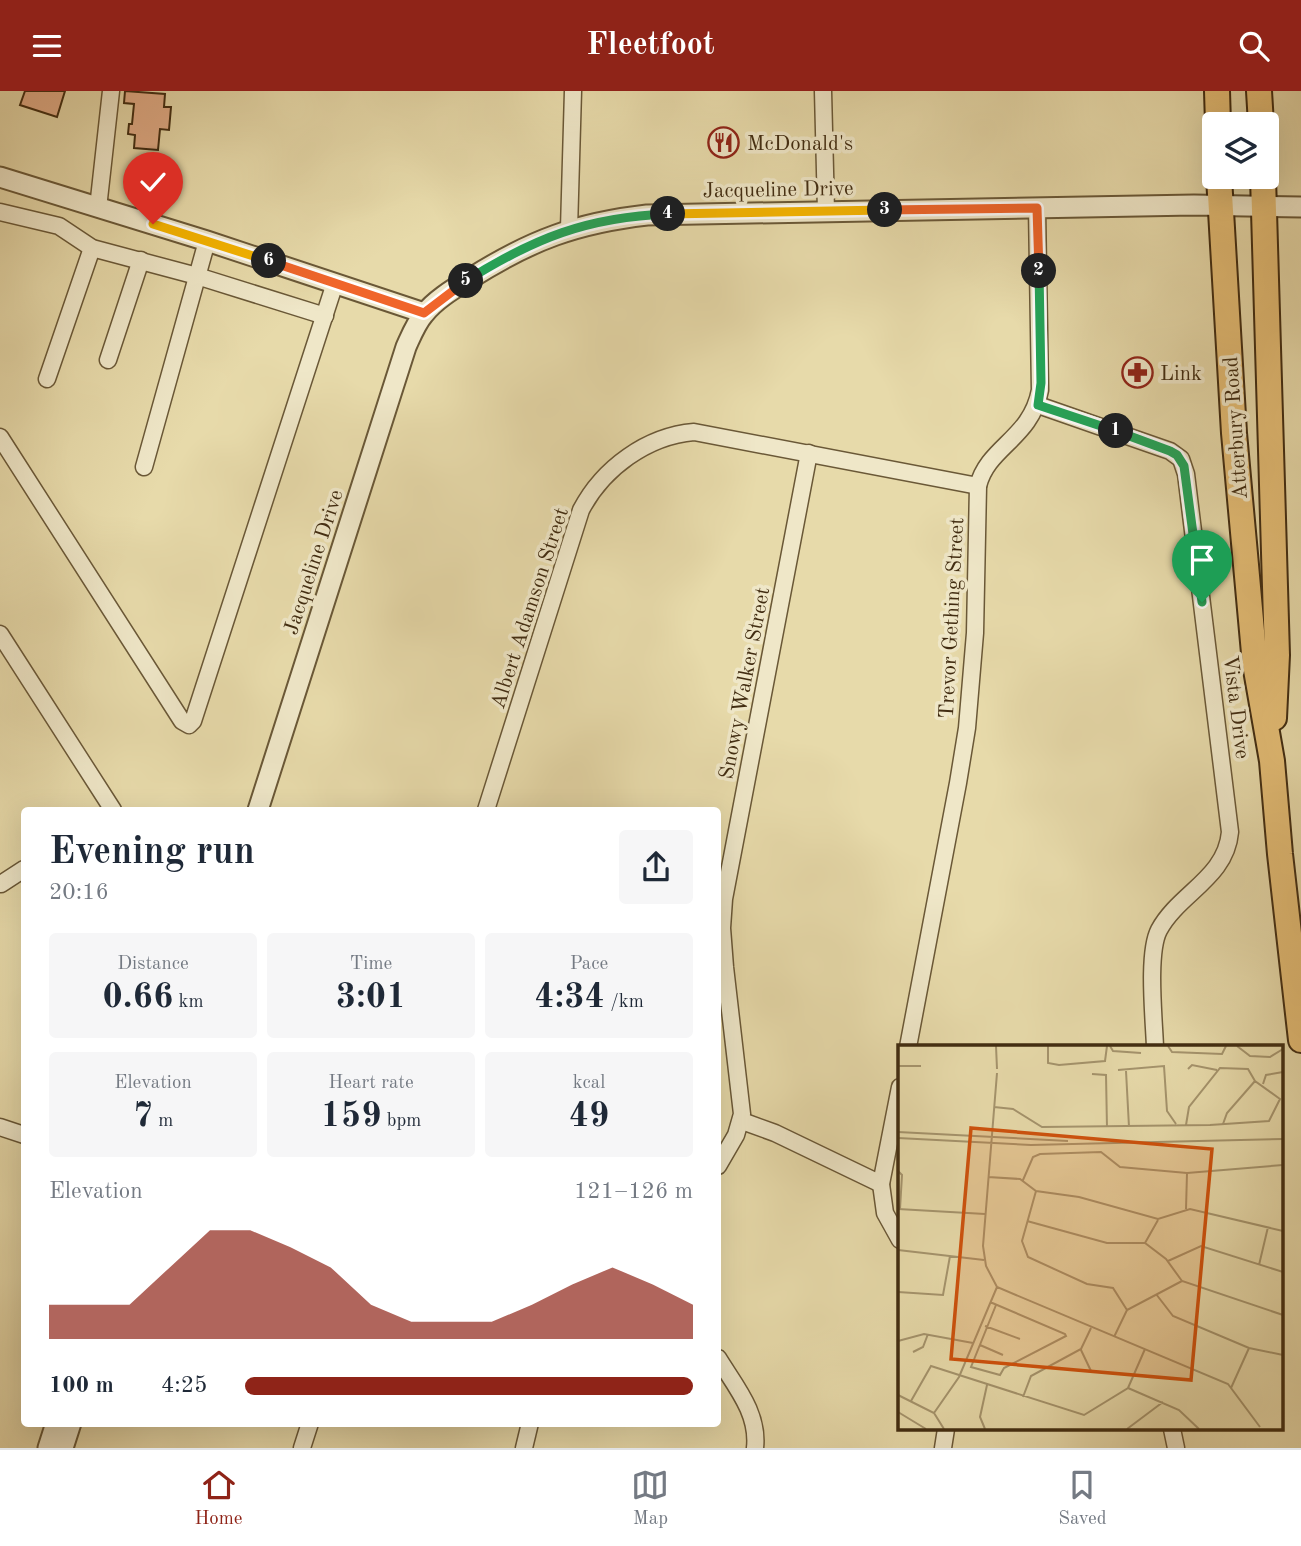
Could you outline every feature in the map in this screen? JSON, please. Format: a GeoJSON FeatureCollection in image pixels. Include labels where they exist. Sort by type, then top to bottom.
{"type":"FeatureCollection","features":[{"type":"Feature","properties":{"kind":"main road"},"geometry":{"type":"LineString","coordinates":[[1217,91],[1218,112]]}},
{"type":"Feature","properties":{"kind":"main road"},"geometry":{"type":"LineString","coordinates":[[1259,91],[1260,112]]}},
{"type":"Feature","properties":{"kind":"main road","name":"Atterbury Road"},"geometry":{"type":"LineString","coordinates":[[1219,189],[1234,433],[1255,664],[1272,761],[1301,1040]]}},
{"type":"Feature","properties":{"kind":"main road","name":"Atterbury Road"},"geometry":{"type":"LineString","coordinates":[[1263,189],[1278,655],[1272,761]]}},
{"type":"Feature","properties":{"kind":"street"},"geometry":{"type":"LineString","coordinates":[[98,208],[111,91]]}},
{"type":"Feature","properties":{"kind":"street"},"geometry":{"type":"LineString","coordinates":[[569,229],[573,91]]}},
{"type":"Feature","properties":{"kind":"street"},"geometry":{"type":"LineString","coordinates":[[823,91],[826,211]]}},
{"type":"Feature","properties":{"kind":"street"},"geometry":{"type":"LineString","coordinates":[[0,177],[207,241],[424,313]]}},
{"type":"Feature","properties":{"kind":"street","name":"Jacqueline Drive"},"geometry":{"type":"LineString","coordinates":[[259,807],[406,347],[424,313],[452,290],[498,262],[533,243],[569,229],[610,219],[647,215],[1220,205],[1301,207]]}},
{"type":"Feature","properties":{"kind":"street"},"geometry":{"type":"LineString","coordinates":[[978,486],[985,468],[1028,423],[1038,405],[1041,374],[1037,208]]}},
{"type":"Feature","properties":{"kind":"street"},"geometry":{"type":"LineString","coordinates":[[0,212],[59,226],[92,248],[197,276],[325,316]]}},
{"type":"Feature","properties":{"kind":"street"},"geometry":{"type":"LineString","coordinates":[[144,467],[207,241]]}},
{"type":"Feature","properties":{"kind":"street"},"geometry":{"type":"LineString","coordinates":[[47,379],[92,248]]}},
{"type":"Feature","properties":{"kind":"street"},"geometry":{"type":"LineString","coordinates":[[108,360],[141,260]]}},
{"type":"Feature","properties":{"kind":"street"},"geometry":{"type":"LineString","coordinates":[[0,437],[182,721],[189,725],[198,708],[335,283]]}},
{"type":"Feature","properties":{"kind":"street","name":"Vista Drive"},"geometry":{"type":"LineString","coordinates":[[1038,405],[1170,451],[1181,460],[1186,474],[1230,832],[1226,852],[1217,868],[1170,915],[1159,930],[1154,954],[1155,1045]]}},
{"type":"Feature","properties":{"kind":"street","name":"Albert Adamson Street"},"geometry":{"type":"LineString","coordinates":[[487,807],[585,503],[598,485],[643,447],[674,434],[694,432],[978,486]]}},
{"type":"Feature","properties":{"kind":"street","name":"Snowy Walker Street"},"geometry":{"type":"LineString","coordinates":[[742,1121],[742,1099],[724,967],[723,910],[809,453]]}},
{"type":"Feature","properties":{"kind":"street","name":"Trevor Gething Street"},"geometry":{"type":"LineString","coordinates":[[908,1045],[967,728],[975,623],[978,486]]}},
{"type":"Feature","properties":{"kind":"street"},"geometry":{"type":"LineString","coordinates":[[0,634],[111,807]]}},
{"type":"Feature","properties":{"kind":"street"},"geometry":{"type":"LineString","coordinates":[[1,884],[21,871]]}},
{"type":"Feature","properties":{"kind":"street"},"geometry":{"type":"LineString","coordinates":[[898,1097],[881,1184],[884,1209],[898,1236]]}},
{"type":"Feature","properties":{"kind":"street"},"geometry":{"type":"LineString","coordinates":[[721,1161],[742,1121],[787,1139],[881,1184]]}},
{"type":"Feature","properties":{"kind":"street"},"geometry":{"type":"LineString","coordinates":[[0,1127],[21,1134]]}},
{"type":"Feature","properties":{"kind":"street"},"geometry":{"type":"LineString","coordinates":[[721,1363],[752,1413],[755,1448]]}},
{"type":"Feature","properties":{"kind":"street"},"geometry":{"type":"LineString","coordinates":[[48,1448],[55,1427]]}},
{"type":"Feature","properties":{"kind":"street"},"geometry":{"type":"LineString","coordinates":[[63,1448],[70,1427]]}},
{"type":"Feature","properties":{"kind":"street"},"geometry":{"type":"LineString","coordinates":[[302,1448],[309,1427]]}},
{"type":"Feature","properties":{"kind":"street"},"geometry":{"type":"LineString","coordinates":[[524,1448],[529,1427]]}},
{"type":"Feature","properties":{"kind":"building"},"geometry":{"type":"Polygon","coordinates":[[[25,91],[65,91],[57,117],[20,105],[25,91]]]}},
{"type":"Feature","properties":{"kind":"building"},"geometry":{"type":"Polygon","coordinates":[[[125,91],[165,94],[164,107],[171,107],[169,130],[160,129],[158,150],[134,148],[135,135],[128,134],[134,104],[124,103],[125,91]]]}},
{"type":"Feature","properties":{"kind":"place","name":"McDonald's"},"geometry":{"type":"Point","coordinates":[724,143]}},
{"type":"Feature","properties":{"kind":"place","name":"Link"},"geometry":{"type":"Point","coordinates":[1137,373]}},
{"type":"Feature","properties":{"kind":"route"},"geometry":{"type":"LineString","coordinates":[[153,224],[424,313],[452,290],[533,243],[569,229],[610,219],[676,214],[1037,208],[1041,374],[1038,405],[1089,421],[1177,455],[1184,466],[1189,488],[1202,602]]}}]}
